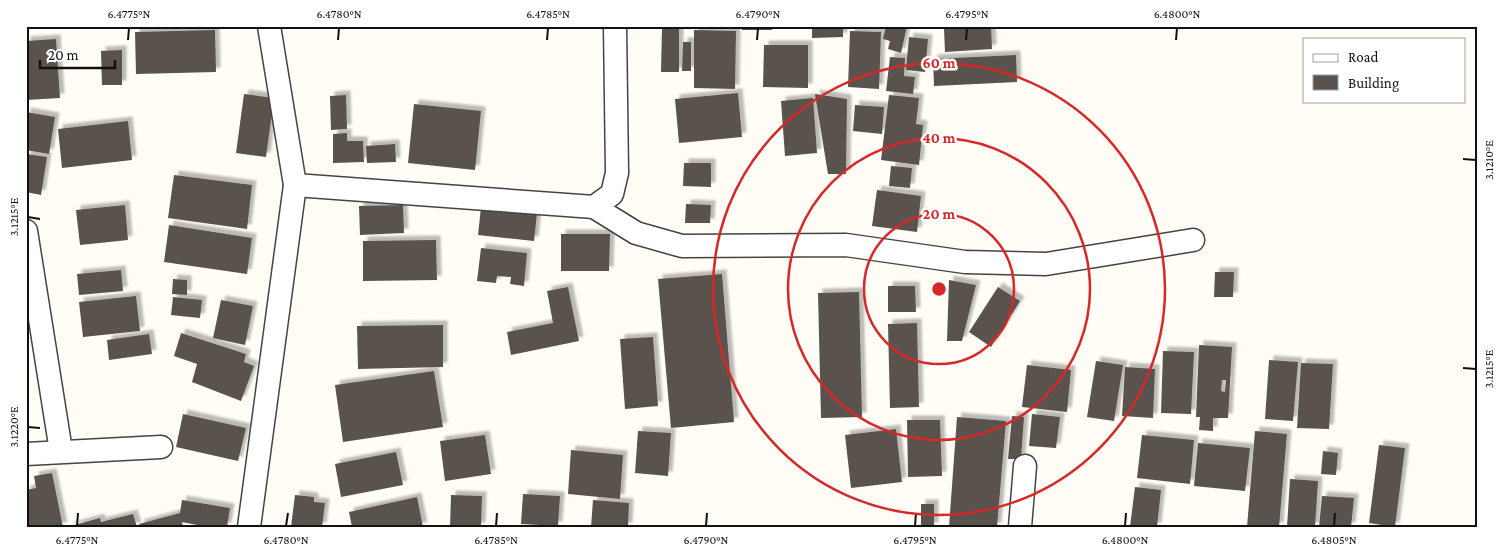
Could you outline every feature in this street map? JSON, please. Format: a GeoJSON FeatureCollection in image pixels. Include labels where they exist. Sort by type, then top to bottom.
{"type":"FeatureCollection","features":[{"type":"Feature","properties":{"kind":"street"},"geometry":{"type":"LineString","coordinates":[[249,527],[295,184],[269,26]]}},
{"type":"Feature","properties":{"kind":"street"},"geometry":{"type":"LineString","coordinates":[[594,207],[612,194],[617,173],[615,26]]}},
{"type":"Feature","properties":{"kind":"street"},"geometry":{"type":"LineString","coordinates":[[295,184],[594,207],[636,233],[682,246],[846,245],[965,262],[1046,264],[1193,240]]}},
{"type":"Feature","properties":{"kind":"street"},"geometry":{"type":"LineString","coordinates":[[26,231],[61,451]]}},
{"type":"Feature","properties":{"kind":"street"},"geometry":{"type":"LineString","coordinates":[[26,454],[162,447]]}},
{"type":"Feature","properties":{"kind":"street"},"geometry":{"type":"LineString","coordinates":[[1020,527],[1025,466]]}},
{"type":"Feature","properties":{"kind":"building"},"geometry":{"type":"Polygon","coordinates":[[[137,26],[151,26],[151,28],[137,28],[137,26]]]}},
{"type":"Feature","properties":{"kind":"building"},"geometry":{"type":"Polygon","coordinates":[[[742,26],[772,26],[772,30],[742,30],[742,26]]]}},
{"type":"Feature","properties":{"kind":"building"},"geometry":{"type":"Polygon","coordinates":[[[812,26],[843,26],[843,37],[812,38],[812,26]]]}},
{"type":"Feature","properties":{"kind":"building"},"geometry":{"type":"Polygon","coordinates":[[[886,26],[907,26],[901,53],[888,49],[890,41],[883,39],[886,26]]]}},
{"type":"Feature","properties":{"kind":"building"},"geometry":{"type":"Polygon","coordinates":[[[991,26],[992,49],[945,52],[944,29],[991,26]]]}},
{"type":"Feature","properties":{"kind":"building"},"geometry":{"type":"Polygon","coordinates":[[[662,28],[679,28],[679,72],[661,72],[662,28]]]}},
{"type":"Feature","properties":{"kind":"building"},"geometry":{"type":"Polygon","coordinates":[[[215,30],[216,72],[136,74],[135,32],[215,30]]]}},
{"type":"Feature","properties":{"kind":"building"},"geometry":{"type":"Polygon","coordinates":[[[694,30],[736,31],[735,89],[694,88],[694,30]]]}},
{"type":"Feature","properties":{"kind":"building"},"geometry":{"type":"Polygon","coordinates":[[[850,31],[881,32],[879,89],[848,87],[850,31]]]}},
{"type":"Feature","properties":{"kind":"building"},"geometry":{"type":"Polygon","coordinates":[[[909,37],[928,39],[925,72],[906,70],[909,37]]]}},
{"type":"Feature","properties":{"kind":"building"},"geometry":{"type":"Polygon","coordinates":[[[56,39],[60,98],[26,100],[26,41],[56,39]]]}},
{"type":"Feature","properties":{"kind":"building"},"geometry":{"type":"Polygon","coordinates":[[[683,42],[691,42],[691,71],[682,71],[683,42]]]}},
{"type":"Feature","properties":{"kind":"building"},"geometry":{"type":"Polygon","coordinates":[[[764,45],[808,45],[808,88],[763,87],[764,45]]]}},
{"type":"Feature","properties":{"kind":"building"},"geometry":{"type":"Polygon","coordinates":[[[122,50],[122,85],[102,85],[101,51],[122,50]]]}},
{"type":"Feature","properties":{"kind":"building"},"geometry":{"type":"Polygon","coordinates":[[[1016,55],[1017,82],[934,86],[933,59],[1016,55]]]}},
{"type":"Feature","properties":{"kind":"building"},"geometry":{"type":"Polygon","coordinates":[[[890,57],[905,58],[904,76],[915,77],[913,94],[886,91],[890,57]]]}},
{"type":"Feature","properties":{"kind":"building"},"geometry":{"type":"Polygon","coordinates":[[[738,93],[742,137],[679,143],[675,99],[738,93]]]}},
{"type":"Feature","properties":{"kind":"building"},"geometry":{"type":"Polygon","coordinates":[[[244,94],[274,98],[266,157],[236,153],[244,94]]]}},
{"type":"Feature","properties":{"kind":"building"},"geometry":{"type":"Polygon","coordinates":[[[815,94],[847,99],[846,174],[828,174],[815,94]]]}},
{"type":"Feature","properties":{"kind":"building"},"geometry":{"type":"Polygon","coordinates":[[[346,95],[347,129],[331,130],[330,96],[346,95]]]}},
{"type":"Feature","properties":{"kind":"building"},"geometry":{"type":"Polygon","coordinates":[[[889,95],[919,98],[916,124],[923,125],[919,165],[881,160],[889,95]]]}},
{"type":"Feature","properties":{"kind":"building"},"geometry":{"type":"Polygon","coordinates":[[[813,98],[817,153],[785,156],[781,101],[813,98]]]}},
{"type":"Feature","properties":{"kind":"building"},"geometry":{"type":"Polygon","coordinates":[[[414,104],[481,111],[475,170],[408,163],[414,104]]]}},
{"type":"Feature","properties":{"kind":"building"},"geometry":{"type":"Polygon","coordinates":[[[855,105],[884,107],[882,134],[853,131],[855,105]]]}},
{"type":"Feature","properties":{"kind":"building"},"geometry":{"type":"Polygon","coordinates":[[[26,112],[55,117],[49,154],[26,150],[26,112]]]}},
{"type":"Feature","properties":{"kind":"building"},"geometry":{"type":"Polygon","coordinates":[[[128,121],[132,160],[62,168],[58,129],[128,121]]]}},
{"type":"Feature","properties":{"kind":"building"},"geometry":{"type":"Polygon","coordinates":[[[347,133],[347,141],[363,141],[364,162],[333,163],[333,134],[347,133]]]}},
{"type":"Feature","properties":{"kind":"building"},"geometry":{"type":"Polygon","coordinates":[[[395,144],[396,162],[367,163],[366,146],[395,144]]]}},
{"type":"Feature","properties":{"kind":"building"},"geometry":{"type":"Polygon","coordinates":[[[26,154],[47,157],[41,195],[26,192],[26,154]]]}},
{"type":"Feature","properties":{"kind":"building"},"geometry":{"type":"Polygon","coordinates":[[[684,163],[711,163],[711,187],[683,186],[684,163]]]}},
{"type":"Feature","properties":{"kind":"building"},"geometry":{"type":"Polygon","coordinates":[[[891,166],[912,168],[910,188],[889,186],[891,166]]]}},
{"type":"Feature","properties":{"kind":"building"},"geometry":{"type":"Polygon","coordinates":[[[174,175],[252,185],[247,229],[168,218],[174,175]]]}},
{"type":"Feature","properties":{"kind":"building"},"geometry":{"type":"Polygon","coordinates":[[[877,190],[921,196],[917,232],[872,226],[877,190]]]}},
{"type":"Feature","properties":{"kind":"building"},"geometry":{"type":"Polygon","coordinates":[[[686,204],[711,205],[710,223],[685,223],[686,204]]]}},
{"type":"Feature","properties":{"kind":"building"},"geometry":{"type":"Polygon","coordinates":[[[125,205],[128,240],[80,245],[76,210],[125,205]]]}},
{"type":"Feature","properties":{"kind":"building"},"geometry":{"type":"Polygon","coordinates":[[[403,205],[404,233],[360,235],[359,206],[403,205]]]}},
{"type":"Feature","properties":{"kind":"building"},"geometry":{"type":"Polygon","coordinates":[[[481,207],[537,213],[534,241],[478,235],[481,207]]]}},
{"type":"Feature","properties":{"kind":"building"},"geometry":{"type":"Polygon","coordinates":[[[169,225],[252,238],[247,274],[164,262],[169,225]]]}},
{"type":"Feature","properties":{"kind":"building"},"geometry":{"type":"Polygon","coordinates":[[[561,234],[610,234],[609,271],[561,271],[561,234]]]}},
{"type":"Feature","properties":{"kind":"building"},"geometry":{"type":"Polygon","coordinates":[[[436,240],[437,280],[363,281],[363,241],[436,240]]]}},
{"type":"Feature","properties":{"kind":"building"},"geometry":{"type":"Polygon","coordinates":[[[481,248],[527,253],[524,286],[510,284],[511,277],[497,276],[496,283],[477,281],[481,248]]]}},
{"type":"Feature","properties":{"kind":"building"},"geometry":{"type":"Polygon","coordinates":[[[121,270],[123,291],[79,295],[77,274],[121,270]]]}},
{"type":"Feature","properties":{"kind":"building"},"geometry":{"type":"Polygon","coordinates":[[[1215,272],[1234,272],[1233,297],[1214,297],[1215,272]]]}},
{"type":"Feature","properties":{"kind":"building"},"geometry":{"type":"Polygon","coordinates":[[[722,274],[734,422],[671,428],[658,279],[722,274]]]}},
{"type":"Feature","properties":{"kind":"building"},"geometry":{"type":"Polygon","coordinates":[[[173,279],[187,280],[187,295],[172,294],[173,279]]]}},
{"type":"Feature","properties":{"kind":"building"},"geometry":{"type":"Polygon","coordinates":[[[949,280],[976,285],[962,341],[947,341],[949,280]]]}},
{"type":"Feature","properties":{"kind":"building"},"geometry":{"type":"Polygon","coordinates":[[[888,286],[915,286],[916,312],[888,312],[888,286]]]}},
{"type":"Feature","properties":{"kind":"building"},"geometry":{"type":"Polygon","coordinates":[[[568,287],[579,341],[511,355],[507,332],[553,323],[547,291],[568,287]]]}},
{"type":"Feature","properties":{"kind":"building"},"geometry":{"type":"Polygon","coordinates":[[[998,287],[1020,301],[991,347],[969,332],[998,287]]]}},
{"type":"Feature","properties":{"kind":"building"},"geometry":{"type":"Polygon","coordinates":[[[859,292],[862,417],[821,418],[818,293],[859,292]]]}},
{"type":"Feature","properties":{"kind":"building"},"geometry":{"type":"Polygon","coordinates":[[[136,296],[140,331],[83,337],[79,302],[136,296]]]}},
{"type":"Feature","properties":{"kind":"building"},"geometry":{"type":"Polygon","coordinates":[[[173,297],[202,300],[200,318],[171,315],[173,297]]]}},
{"type":"Feature","properties":{"kind":"building"},"geometry":{"type":"Polygon","coordinates":[[[221,300],[253,306],[245,345],[213,338],[221,300]]]}},
{"type":"Feature","properties":{"kind":"building"},"geometry":{"type":"Polygon","coordinates":[[[917,323],[919,407],[890,408],[888,324],[917,323]]]}},
{"type":"Feature","properties":{"kind":"building"},"geometry":{"type":"Polygon","coordinates":[[[443,325],[443,367],[358,369],[357,326],[443,325]]]}},
{"type":"Feature","properties":{"kind":"building"},"geometry":{"type":"Polygon","coordinates":[[[181,333],[246,354],[244,362],[254,366],[241,401],[192,382],[197,364],[174,356],[181,333]]]}},
{"type":"Feature","properties":{"kind":"building"},"geometry":{"type":"Polygon","coordinates":[[[149,334],[152,354],[109,360],[107,340],[149,334]]]}},
{"type":"Feature","properties":{"kind":"building"},"geometry":{"type":"Polygon","coordinates":[[[653,337],[658,406],[625,409],[620,339],[653,337]]]}},
{"type":"Feature","properties":{"kind":"building"},"geometry":{"type":"Polygon","coordinates":[[[1199,345],[1232,347],[1228,418],[1213,418],[1213,431],[1199,430],[1200,417],[1196,417],[1199,345]],[[1222,380],[1221,391],[1225,392],[1226,380],[1222,380]]]}},
{"type":"Feature","properties":{"kind":"building"},"geometry":{"type":"Polygon","coordinates":[[[1163,351],[1194,352],[1191,414],[1161,413],[1163,351]]]}},
{"type":"Feature","properties":{"kind":"building"},"geometry":{"type":"Polygon","coordinates":[[[1269,360],[1298,362],[1293,421],[1265,419],[1269,360]]]}},
{"type":"Feature","properties":{"kind":"building"},"geometry":{"type":"Polygon","coordinates":[[[1096,361],[1123,365],[1114,421],[1087,417],[1096,361]]]}},
{"type":"Feature","properties":{"kind":"building"},"geometry":{"type":"Polygon","coordinates":[[[1301,363],[1333,364],[1329,429],[1297,428],[1301,363]]]}},
{"type":"Feature","properties":{"kind":"building"},"geometry":{"type":"Polygon","coordinates":[[[1027,365],[1071,370],[1067,412],[1022,407],[1027,365]]]}},
{"type":"Feature","properties":{"kind":"building"},"geometry":{"type":"Polygon","coordinates":[[[1125,367],[1155,369],[1153,418],[1122,416],[1125,367]]]}},
{"type":"Feature","properties":{"kind":"building"},"geometry":{"type":"Polygon","coordinates":[[[434,371],[443,427],[343,442],[335,385],[434,371]]]}},
{"type":"Feature","properties":{"kind":"building"},"geometry":{"type":"Polygon","coordinates":[[[183,414],[246,428],[238,461],[176,447],[183,414]]]}},
{"type":"Feature","properties":{"kind":"building"},"geometry":{"type":"Polygon","coordinates":[[[1032,414],[1060,417],[1056,448],[1029,446],[1032,414]]]}},
{"type":"Feature","properties":{"kind":"building"},"geometry":{"type":"Polygon","coordinates":[[[1012,416],[1024,417],[1021,459],[1008,459],[1012,416]]]}},
{"type":"Feature","properties":{"kind":"building"},"geometry":{"type":"Polygon","coordinates":[[[957,417],[1006,421],[997,527],[949,527],[957,417]]]}},
{"type":"Feature","properties":{"kind":"building"},"geometry":{"type":"Polygon","coordinates":[[[907,420],[940,420],[942,476],[908,477],[907,420]]]}},
{"type":"Feature","properties":{"kind":"building"},"geometry":{"type":"Polygon","coordinates":[[[896,429],[902,482],[851,488],[845,435],[896,429]]]}},
{"type":"Feature","properties":{"kind":"building"},"geometry":{"type":"Polygon","coordinates":[[[638,431],[671,433],[668,476],[635,473],[638,431]]]}},
{"type":"Feature","properties":{"kind":"building"},"geometry":{"type":"Polygon","coordinates":[[[1255,431],[1287,434],[1279,527],[1247,527],[1255,431]]]}},
{"type":"Feature","properties":{"kind":"building"},"geometry":{"type":"Polygon","coordinates":[[[485,435],[491,474],[445,481],[440,441],[485,435]]]}},
{"type":"Feature","properties":{"kind":"building"},"geometry":{"type":"Polygon","coordinates":[[[1142,435],[1194,440],[1190,484],[1137,478],[1142,435]]]}},
{"type":"Feature","properties":{"kind":"building"},"geometry":{"type":"Polygon","coordinates":[[[1198,443],[1250,448],[1245,491],[1194,486],[1198,443]]]}},
{"type":"Feature","properties":{"kind":"building"},"geometry":{"type":"Polygon","coordinates":[[[1379,445],[1405,448],[1395,527],[1369,523],[1379,445]]]}},
{"type":"Feature","properties":{"kind":"building"},"geometry":{"type":"Polygon","coordinates":[[[571,450],[623,455],[620,499],[568,494],[571,450]]]}},
{"type":"Feature","properties":{"kind":"building"},"geometry":{"type":"Polygon","coordinates":[[[1323,451],[1338,453],[1336,475],[1321,474],[1323,451]]]}},
{"type":"Feature","properties":{"kind":"building"},"geometry":{"type":"Polygon","coordinates":[[[396,452],[403,485],[341,497],[335,464],[396,452]]]}},
{"type":"Feature","properties":{"kind":"building"},"geometry":{"type":"Polygon","coordinates":[[[52,473],[63,527],[29,527],[26,510],[26,490],[36,488],[34,476],[52,473]]]}},
{"type":"Feature","properties":{"kind":"building"},"geometry":{"type":"Polygon","coordinates":[[[1290,479],[1318,481],[1315,527],[1287,527],[1290,479]]]}},
{"type":"Feature","properties":{"kind":"building"},"geometry":{"type":"Polygon","coordinates":[[[1135,487],[1161,490],[1157,527],[1130,527],[1135,487]]]}},
{"type":"Feature","properties":{"kind":"building"},"geometry":{"type":"Polygon","coordinates":[[[523,494],[560,496],[558,526],[521,524],[523,494]]]}},
{"type":"Feature","properties":{"kind":"building"},"geometry":{"type":"Polygon","coordinates":[[[295,495],[314,497],[314,502],[325,503],[322,527],[291,527],[295,495]]]}},
{"type":"Feature","properties":{"kind":"building"},"geometry":{"type":"Polygon","coordinates":[[[451,495],[482,496],[481,527],[450,527],[451,495]]]}},
{"type":"Feature","properties":{"kind":"building"},"geometry":{"type":"Polygon","coordinates":[[[1322,496],[1354,498],[1351,527],[1319,527],[1322,496]]]}},
{"type":"Feature","properties":{"kind":"building"},"geometry":{"type":"Polygon","coordinates":[[[417,497],[423,527],[352,527],[349,512],[417,497]]]}},
{"type":"Feature","properties":{"kind":"building"},"geometry":{"type":"Polygon","coordinates":[[[182,500],[230,508],[227,527],[207,527],[182,522],[183,527],[140,527],[139,524],[180,513],[182,500]]]}},
{"type":"Feature","properties":{"kind":"building"},"geometry":{"type":"Polygon","coordinates":[[[593,500],[629,503],[628,527],[591,527],[593,500]]]}},
{"type":"Feature","properties":{"kind":"building"},"geometry":{"type":"Polygon","coordinates":[[[921,504],[934,504],[934,527],[921,527],[921,504]]]}},
{"type":"Feature","properties":{"kind":"building"},"geometry":{"type":"Polygon","coordinates":[[[133,514],[137,527],[67,527],[100,518],[101,522],[133,514]]]}}]}
